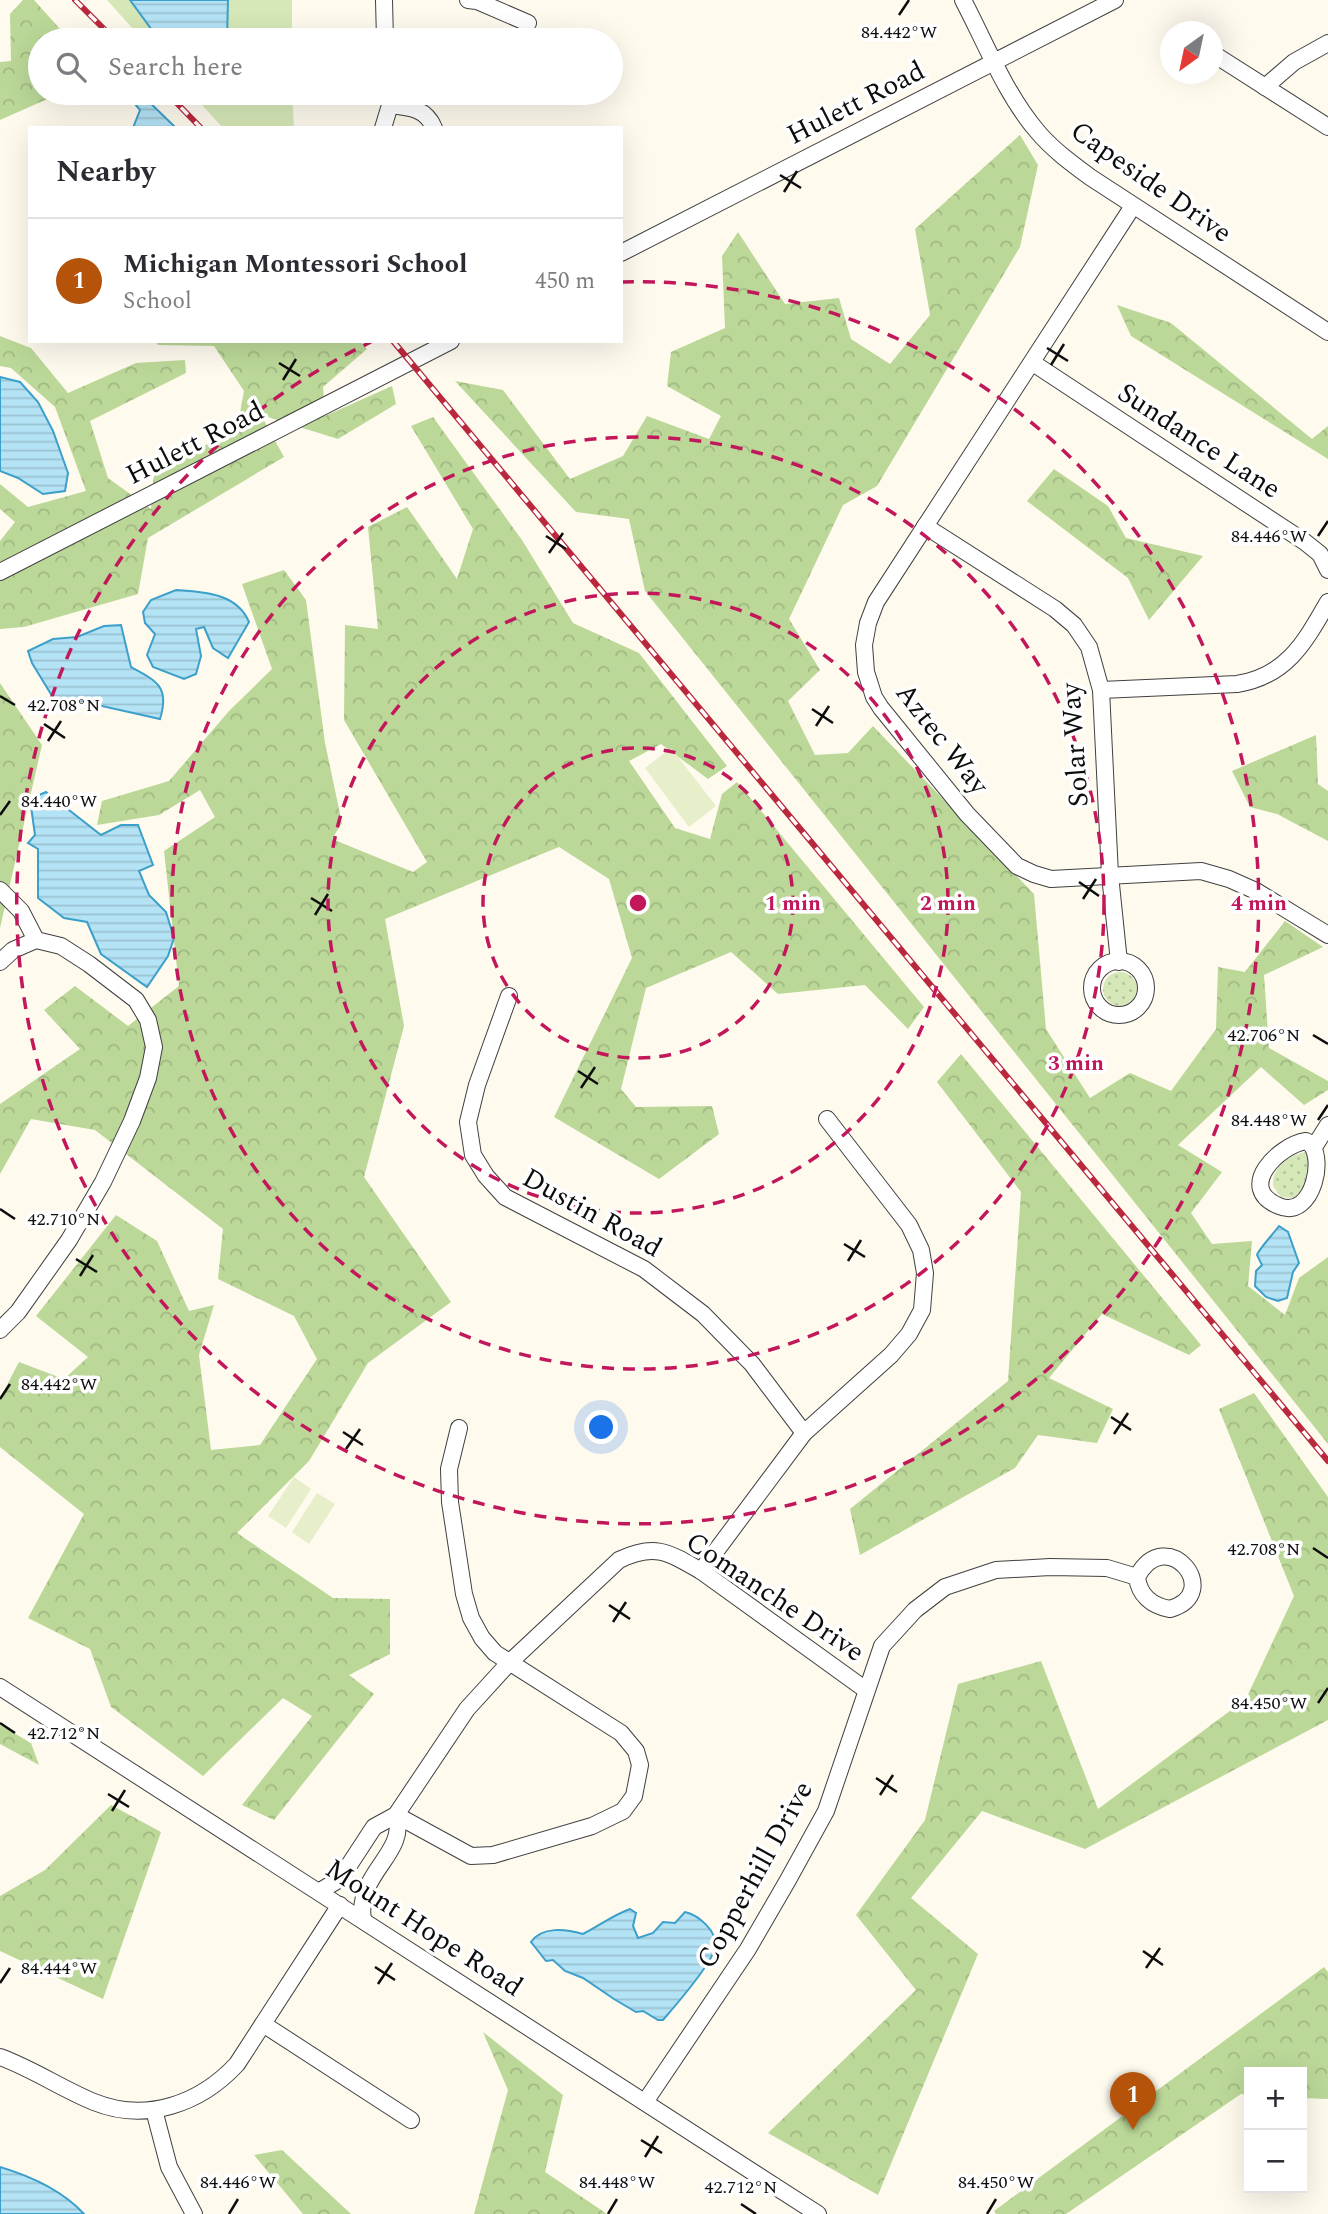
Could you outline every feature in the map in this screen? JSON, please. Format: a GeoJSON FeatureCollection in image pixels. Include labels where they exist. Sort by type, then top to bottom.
{"type":"FeatureCollection","features":[{"type":"Feature","properties":{"kind":"street"},"geometry":{"type":"LineString","coordinates":[[384,0],[385,28]]}},
{"type":"Feature","properties":{"kind":"street"},"geometry":{"type":"LineString","coordinates":[[468,0],[477,1],[528,23]]}},
{"type":"Feature","properties":{"kind":"street","name":"Capeside Drive"},"geometry":{"type":"LineString","coordinates":[[963,0],[1026,117],[1045,140],[1090,177],[1328,332]]}},
{"type":"Feature","properties":{"kind":"street","name":"Hulett Road"},"geometry":{"type":"LineString","coordinates":[[623,252],[1115,0]]}},
{"type":"Feature","properties":{"kind":"street"},"geometry":{"type":"LineString","coordinates":[[1265,87],[1294,62],[1328,43]]}},
{"type":"Feature","properties":{"kind":"street"},"geometry":{"type":"LineString","coordinates":[[1223,60],[1328,127]]}},
{"type":"Feature","properties":{"kind":"street"},"geometry":{"type":"LineString","coordinates":[[383,126],[388,105]]}},
{"type":"Feature","properties":{"kind":"street"},"geometry":{"type":"LineString","coordinates":[[404,105],[429,117],[434,126]]}},
{"type":"Feature","properties":{"kind":"street","name":"Aztec Way"},"geometry":{"type":"LineString","coordinates":[[1133,206],[876,602],[867,623],[864,659],[869,684],[881,708],[958,803],[1010,860],[1034,874],[1051,879],[1201,871],[1256,891],[1328,935]]}},
{"type":"Feature","properties":{"kind":"street","name":"Hulett Road"},"geometry":{"type":"LineString","coordinates":[[0,572],[448,343]]}},
{"type":"Feature","properties":{"kind":"street","name":"Sundance Lane"},"geometry":{"type":"LineString","coordinates":[[1033,363],[1305,542],[1320,554],[1328,570]]}},
{"type":"Feature","properties":{"kind":"street","name":"Solar Way"},"geometry":{"type":"LineString","coordinates":[[925,526],[1065,617],[1080,632],[1089,647],[1101,690],[1110,875],[1119,962]]}},
{"type":"Feature","properties":{"kind":"street"},"geometry":{"type":"LineString","coordinates":[[1101,690],[1237,684],[1259,679],[1279,668],[1295,653],[1328,602]]}},
{"type":"Feature","properties":{"kind":"street"},"geometry":{"type":"LineString","coordinates":[[0,890],[21,911],[36,940]]}},
{"type":"Feature","properties":{"kind":"street"},"geometry":{"type":"LineString","coordinates":[[0,962],[13,950],[36,940],[61,946],[136,1000],[148,1020],[154,1047],[148,1078],[132,1121],[103,1182],[62,1250],[18,1312],[0,1330]]}},
{"type":"Feature","properties":{"kind":"street","name":"Dustin Road"},"geometry":{"type":"LineString","coordinates":[[509,996],[477,1085],[468,1122],[473,1155],[486,1176],[505,1197],[644,1269],[703,1314],[752,1364],[804,1433]]}},
{"type":"Feature","properties":{"kind":"street"},"geometry":{"type":"LineString","coordinates":[[701,1570],[804,1433],[891,1354],[909,1334],[922,1310],[925,1273],[921,1250],[909,1226],[827,1119]]}},
{"type":"Feature","properties":{"kind":"street"},"geometry":{"type":"LineString","coordinates":[[1316,1144],[1328,1125]]}},
{"type":"Feature","properties":{"kind":"street"},"geometry":{"type":"LineString","coordinates":[[1306,1141],[1316,1144],[1324,1152],[1328,1164],[1322,1185],[1298,1207],[1285,1208],[1271,1202],[1260,1185],[1266,1166],[1296,1143],[1306,1141]]}},
{"type":"Feature","properties":{"kind":"street"},"geometry":{"type":"LineString","coordinates":[[396,1815],[471,1856],[493,1855],[592,1826],[623,1811],[634,1796],[640,1765],[636,1751],[621,1733],[495,1653],[482,1638],[471,1618],[464,1594],[450,1502],[449,1469],[459,1428]]}},
{"type":"Feature","properties":{"kind":"street","name":"Comanche Drive"},"geometry":{"type":"LineString","coordinates":[[320,1891],[340,1880],[374,1827],[396,1815],[467,1709],[509,1662],[619,1560],[634,1553],[654,1550],[675,1556],[701,1570],[866,1690]]}},
{"type":"Feature","properties":{"kind":"street","name":"Copperhill Drive"},"geometry":{"type":"LineString","coordinates":[[645,2102],[748,1949],[826,1811],[882,1647],[915,1610],[946,1587],[996,1570],[1107,1568],[1137,1577]]}},
{"type":"Feature","properties":{"kind":"street","name":"Mount Hope Road"},"geometry":{"type":"LineString","coordinates":[[0,1687],[818,2214]]}},
{"type":"Feature","properties":{"kind":"street","name":"Comanche Drive"},"geometry":{"type":"LineString","coordinates":[[363,1920],[365,1889],[398,1835],[396,1815]]}},
{"type":"Feature","properties":{"kind":"street"},"geometry":{"type":"LineString","coordinates":[[0,2057],[93,2102],[129,2110],[154,2110],[189,2101],[215,2085],[237,2064],[340,1905]]}},
{"type":"Feature","properties":{"kind":"street"},"geometry":{"type":"LineString","coordinates":[[263,2024],[411,2120]]}},
{"type":"Feature","properties":{"kind":"street"},"geometry":{"type":"LineString","coordinates":[[154,2110],[169,2167],[194,2214]]}},
{"type":"Feature","properties":{"kind":"green space"},"geometry":{"type":"Polygon","coordinates":[[[23,0],[34,0],[59,28],[28,28],[28,105],[34,105],[0,120],[0,62],[11,61],[10,14],[23,0]]]}},
{"type":"Feature","properties":{"kind":"green space"},"geometry":{"type":"Polygon","coordinates":[[[107,0],[292,0],[292,28],[132,28],[107,0]]]}},
{"type":"Feature","properties":{"kind":"green space"},"geometry":{"type":"Polygon","coordinates":[[[202,105],[293,105],[294,126],[221,126],[202,105]]]}},
{"type":"Feature","properties":{"kind":"green space"},"geometry":{"type":"Polygon","coordinates":[[[1020,135],[1038,165],[1020,247],[877,486],[843,505],[789,619],[820,670],[788,701],[815,755],[848,753],[873,726],[1034,894],[1046,1029],[1090,1098],[1130,1073],[1171,1091],[1216,1029],[1218,967],[1245,972],[1285,921],[1323,947],[1264,975],[1269,1048],[1328,1081],[1328,1090],[1304,1105],[1261,1067],[1178,1145],[1222,1172],[1191,1213],[1212,1244],[1252,1241],[1248,1286],[1285,1315],[1299,1278],[1328,1257],[1328,1444],[645,591],[629,519],[576,512],[455,381],[503,390],[570,479],[623,456],[647,416],[709,439],[721,416],[667,386],[671,352],[725,328],[722,256],[738,232],[785,304],[839,298],[851,339],[890,364],[930,315],[915,229],[1020,135]]]}},
{"type":"Feature","properties":{"kind":"green space"},"geometry":{"type":"Polygon","coordinates":[[[1117,305],[1171,323],[1312,439],[1328,426],[1328,459],[1131,336],[1117,305]]]}},
{"type":"Feature","properties":{"kind":"green space"},"geometry":{"type":"Polygon","coordinates":[[[0,336],[31,348],[68,393],[136,363],[185,360],[186,373],[90,421],[108,478],[151,509],[154,471],[237,429],[244,391],[214,346],[156,343],[362,343],[367,349],[323,387],[325,416],[392,386],[396,404],[338,439],[261,415],[284,457],[148,538],[138,594],[24,627],[0,629],[0,541],[15,522],[0,509],[0,484],[28,507],[86,491],[55,407],[11,368],[0,366],[0,336]]]}},
{"type":"Feature","properties":{"kind":"green space"},"geometry":{"type":"Polygon","coordinates":[[[433,417],[522,540],[573,623],[639,653],[727,766],[708,779],[661,744],[629,761],[675,828],[710,839],[722,794],[737,782],[924,1007],[908,1029],[865,985],[778,994],[731,952],[646,988],[621,1089],[636,1107],[712,1106],[719,1134],[659,1179],[554,1117],[632,958],[609,879],[559,847],[385,919],[404,1026],[364,1177],[451,1302],[368,1363],[309,1461],[237,1533],[333,1598],[390,1599],[390,1654],[349,1675],[374,1694],[274,1820],[242,1805],[312,1716],[283,1698],[203,1776],[111,1707],[90,1649],[28,1618],[84,1514],[0,1447],[0,1398],[19,1362],[64,1379],[88,1357],[36,1316],[116,1215],[157,1241],[189,1311],[214,1305],[199,1355],[211,1450],[260,1445],[317,1359],[294,1316],[218,1279],[223,1229],[95,1130],[31,1119],[0,1174],[0,1104],[80,1049],[44,1010],[75,986],[128,1026],[179,986],[164,851],[215,817],[200,790],[159,815],[97,825],[102,801],[169,781],[229,711],[272,669],[242,584],[284,570],[306,600],[325,743],[342,823],[332,839],[413,872],[427,862],[344,720],[345,625],[378,629],[368,527],[407,507],[457,579],[473,529],[411,426],[433,417]]]}},
{"type":"Feature","properties":{"kind":"green space"},"geometry":{"type":"Polygon","coordinates":[[[1054,469],[1108,506],[1126,538],[1203,556],[1149,620],[1128,578],[1027,501],[1054,469]]]}},
{"type":"Feature","properties":{"kind":"green space"},"geometry":{"type":"Polygon","coordinates":[[[0,683],[42,745],[0,928],[0,683]]]}},
{"type":"Feature","properties":{"kind":"green space"},"geometry":{"type":"Polygon","coordinates":[[[1316,735],[1318,784],[1328,791],[1328,841],[1277,814],[1250,807],[1232,771],[1316,735]]]}},
{"type":"Feature","properties":{"kind":"green space"},"geometry":{"type":"Polygon","coordinates":[[[671,748],[716,806],[689,827],[645,768],[671,748]]]}},
{"type":"Feature","properties":{"kind":"green space"},"geometry":{"type":"Polygon","coordinates":[[[1120,972],[1132,977],[1137,989],[1132,1001],[1120,1006],[1108,1001],[1103,989],[1108,977],[1120,972]]]}},
{"type":"Feature","properties":{"kind":"green space"},"geometry":{"type":"Polygon","coordinates":[[[961,1054],[1201,1345],[1189,1355],[1102,1314],[1049,1378],[1113,1409],[1097,1443],[1038,1435],[1015,1468],[860,1555],[850,1509],[1008,1381],[1021,1192],[937,1082],[961,1054]]]}},
{"type":"Feature","properties":{"kind":"green space"},"geometry":{"type":"Polygon","coordinates":[[[1308,1152],[1317,1158],[1302,1192],[1293,1198],[1281,1197],[1273,1186],[1278,1168],[1288,1158],[1308,1152]]]}},
{"type":"Feature","properties":{"kind":"green space"},"geometry":{"type":"Polygon","coordinates":[[[1254,1393],[1328,1497],[1328,1720],[1085,1849],[982,1811],[911,1898],[978,1954],[878,2195],[768,2133],[916,1990],[856,1915],[925,1820],[958,1684],[1041,1661],[1098,1809],[1246,1699],[1294,1596],[1219,1409],[1254,1393]]]}},
{"type":"Feature","properties":{"kind":"green space"},"geometry":{"type":"Polygon","coordinates":[[[294,1477],[311,1489],[286,1528],[268,1516],[294,1477]]]}},
{"type":"Feature","properties":{"kind":"green space"},"geometry":{"type":"Polygon","coordinates":[[[317,1493],[335,1504],[309,1544],[292,1532],[317,1493]]]}},
{"type":"Feature","properties":{"kind":"green space"},"geometry":{"type":"Polygon","coordinates":[[[0,1725],[31,1743],[39,1765],[0,1744],[0,1725]]]}},
{"type":"Feature","properties":{"kind":"green space"},"geometry":{"type":"Polygon","coordinates":[[[111,1805],[161,1832],[103,1999],[0,1951],[0,1896],[45,1870],[111,1805]]]}},
{"type":"Feature","properties":{"kind":"green space"},"geometry":{"type":"Polygon","coordinates":[[[1324,1967],[1328,1972],[1328,2099],[1307,2098],[1307,2067],[1244,2067],[1244,2094],[1066,2214],[996,2214],[994,2211],[1324,1967]]]}},
{"type":"Feature","properties":{"kind":"green space"},"geometry":{"type":"Polygon","coordinates":[[[483,2032],[563,2095],[545,2172],[607,2214],[474,2214],[508,2090],[483,2032]]]}},
{"type":"Feature","properties":{"kind":"green space"},"geometry":{"type":"Polygon","coordinates":[[[282,2150],[351,2214],[303,2214],[254,2155],[282,2150]]]}},
{"type":"Feature","properties":{"kind":"water"},"geometry":{"type":"Polygon","coordinates":[[[130,0],[228,0],[227,28],[151,28],[130,0]]]}},
{"type":"Feature","properties":{"kind":"water"},"geometry":{"type":"Polygon","coordinates":[[[136,105],[152,105],[174,126],[134,126],[140,110],[136,105]]]}},
{"type":"Feature","properties":{"kind":"water"},"geometry":{"type":"Polygon","coordinates":[[[0,377],[20,382],[38,402],[53,431],[68,473],[65,491],[43,494],[18,478],[0,471],[0,377]]]}},
{"type":"Feature","properties":{"kind":"water"},"geometry":{"type":"Polygon","coordinates":[[[176,590],[208,593],[228,600],[244,612],[249,622],[228,658],[213,648],[204,627],[196,629],[201,656],[196,674],[184,679],[153,667],[147,655],[155,634],[145,623],[143,612],[151,600],[176,590]]]}},
{"type":"Feature","properties":{"kind":"water"},"geometry":{"type":"Polygon","coordinates":[[[121,625],[131,667],[154,681],[162,692],[163,708],[160,719],[71,699],[60,709],[32,663],[28,651],[53,639],[77,637],[104,626],[121,625]]]}},
{"type":"Feature","properties":{"kind":"water"},"geometry":{"type":"Polygon","coordinates":[[[46,792],[101,835],[121,825],[138,825],[153,865],[139,871],[149,895],[166,912],[174,938],[168,956],[147,987],[101,954],[87,922],[64,918],[38,898],[38,849],[28,843],[35,835],[30,799],[46,792]]]}},
{"type":"Feature","properties":{"kind":"water"},"geometry":{"type":"Polygon","coordinates":[[[1279,1226],[1288,1232],[1299,1263],[1293,1272],[1287,1298],[1278,1301],[1266,1297],[1255,1286],[1256,1271],[1262,1265],[1257,1255],[1279,1226]]]}},
{"type":"Feature","properties":{"kind":"water"},"geometry":{"type":"Polygon","coordinates":[[[630,1909],[636,1913],[633,1926],[638,1938],[653,1933],[663,1922],[675,1923],[685,1912],[701,1920],[715,1941],[708,1963],[663,2020],[643,2011],[636,2012],[583,1978],[565,1971],[553,1960],[546,1961],[531,1942],[541,1933],[548,1931],[562,1930],[583,1934],[630,1909]]]}},
{"type":"Feature","properties":{"kind":"water"},"geometry":{"type":"Polygon","coordinates":[[[0,2167],[45,2185],[84,2214],[0,2214],[0,2167]]]}},
{"type":"Feature","properties":{"kind":"railway"},"geometry":{"type":"LineString","coordinates":[[75,0],[103,28]]}},
{"type":"Feature","properties":{"kind":"railway"},"geometry":{"type":"LineString","coordinates":[[179,105],[199,126]]}},
{"type":"Feature","properties":{"kind":"railway"},"geometry":{"type":"LineString","coordinates":[[395,343],[1328,1461]]}},
{"type":"Feature","properties":{"kind":"place","name":"Michigan Montessori School"},"geometry":{"type":"Point","coordinates":[1133,2130]}}]}
